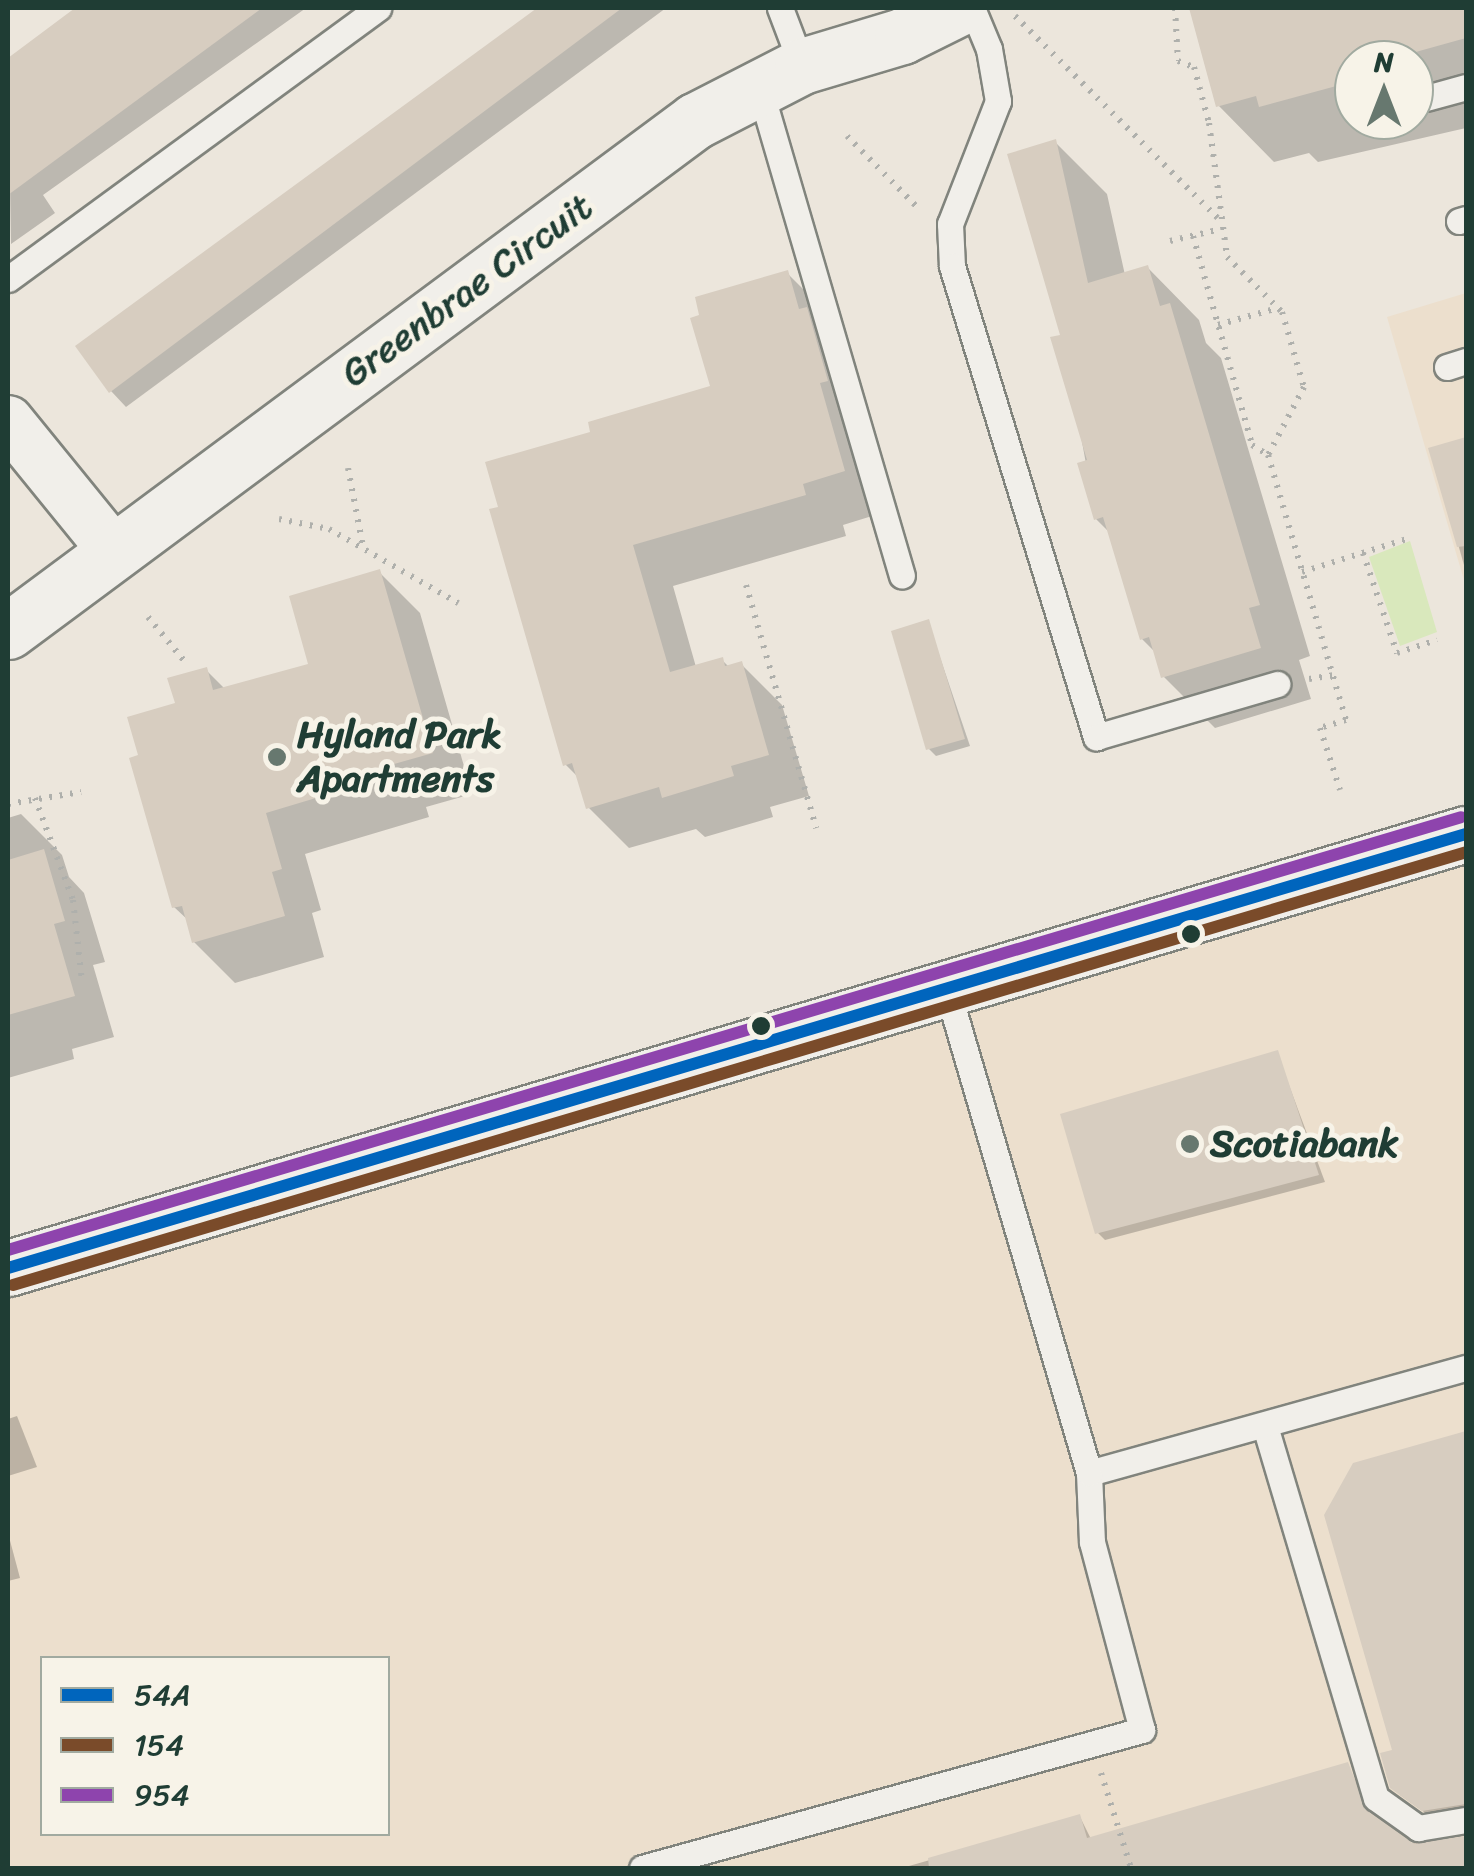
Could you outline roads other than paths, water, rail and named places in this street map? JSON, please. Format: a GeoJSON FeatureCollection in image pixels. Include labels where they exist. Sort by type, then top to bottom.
{"type":"FeatureCollection","features":[{"type":"Feature","properties":{"kind":"main road","name":"Greenbrae Circuit"},"geometry":{"type":"LineString","coordinates":[[8,631],[112,548],[694,122],[780,76],[902,36],[958,8]]}},
{"type":"Feature","properties":{"kind":"main road"},"geometry":{"type":"LineString","coordinates":[[8,1268],[1466,834]]}},
{"type":"Feature","properties":{"kind":"street"},"geometry":{"type":"LineString","coordinates":[[8,421],[112,548]]}},
{"type":"Feature","properties":{"kind":"lane"},"geometry":{"type":"LineString","coordinates":[[8,279],[378,8]]}},
{"type":"Feature","properties":{"kind":"lane"},"geometry":{"type":"LineString","coordinates":[[780,8],[780,76],[902,576]]}},
{"type":"Feature","properties":{"kind":"lane"},"geometry":{"type":"LineString","coordinates":[[972,8],[989,49],[998,101],[965,176],[951,242],[952,266],[1096,737],[1277,684]]}},
{"type":"Feature","properties":{"kind":"lane"},"geometry":{"type":"LineString","coordinates":[[1434,96],[1466,88]]}},
{"type":"Feature","properties":{"kind":"lane"},"geometry":{"type":"LineString","coordinates":[[642,1868],[1142,1730],[1092,1542],[1089,1473],[948,989]]}},
{"type":"Feature","properties":{"kind":"lane"},"geometry":{"type":"LineString","coordinates":[[1089,1473],[1466,1368]]}},
{"type":"Feature","properties":{"kind":"lane"},"geometry":{"type":"LineString","coordinates":[[1264,1426],[1376,1798],[1418,1828],[1466,1820]]}},
{"type":"Feature","properties":{"kind":"place","name":"Hyland Park Apartments"},"geometry":{"type":"Point","coordinates":[277,757]}},
{"type":"Feature","properties":{"kind":"place","name":"Scotiabank"},"geometry":{"type":"Point","coordinates":[1190,1144]}}]}
